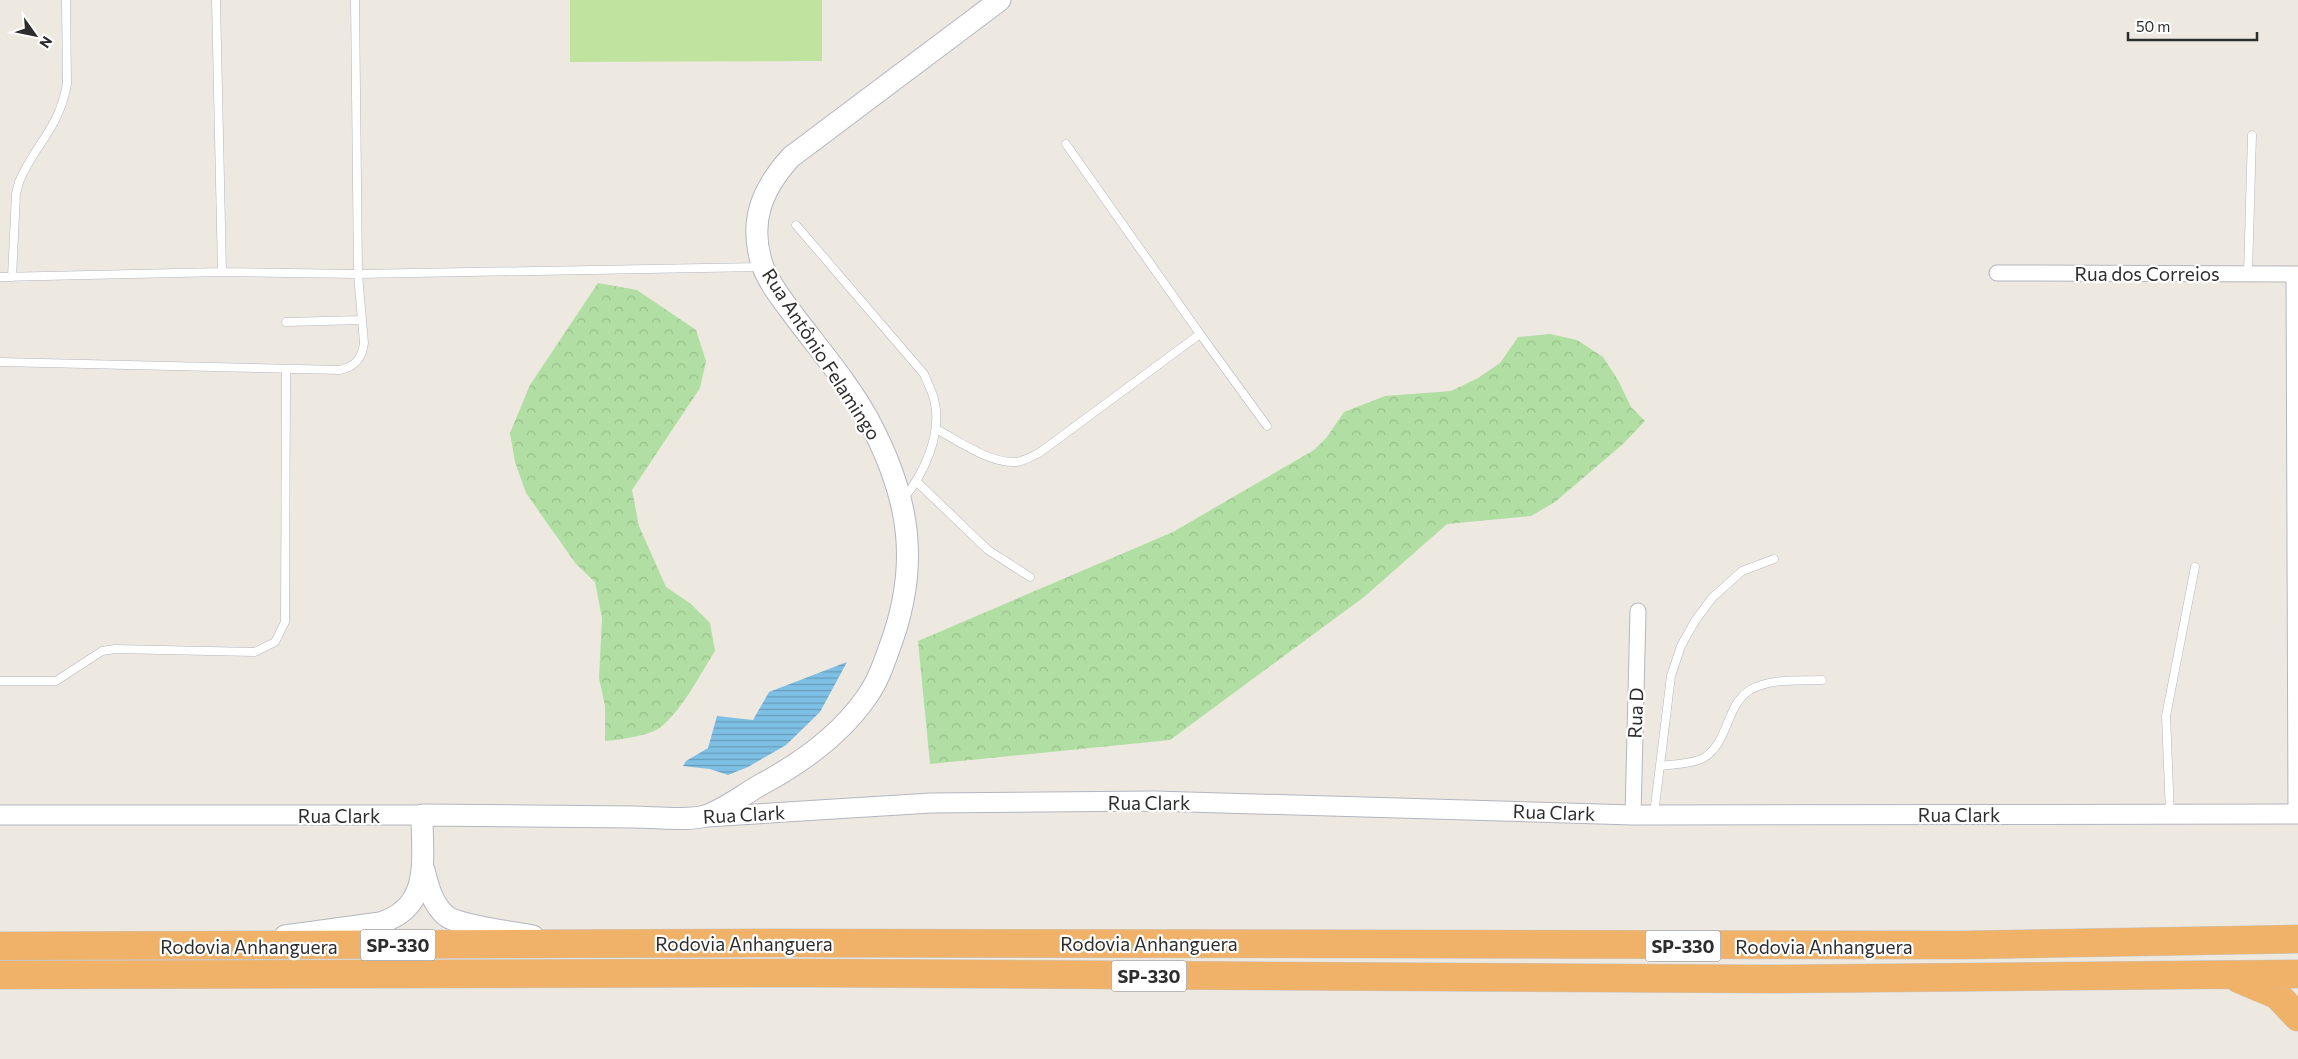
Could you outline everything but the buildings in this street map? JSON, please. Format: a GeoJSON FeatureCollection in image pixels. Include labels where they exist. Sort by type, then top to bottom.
{"type":"FeatureCollection","features":[{"type":"Feature","properties":{"kind":"highway","name":"Rodovia Anhanguera"},"geometry":{"type":"LineString","coordinates":[[0,946],[836,943],[1954,945],[2298,939]]}},
{"type":"Feature","properties":{"kind":"highway","name":"Rodovia Anhanguera"},"geometry":{"type":"LineString","coordinates":[[0,975],[805,973],[1779,979],[2298,974]]}},
{"type":"Feature","properties":{"kind":"highway"},"geometry":{"type":"LineString","coordinates":[[2226,974],[2277,995],[2298,1017]]}},
{"type":"Feature","properties":{"kind":"main road","name":"Rua Antônio Felamingo"},"geometry":{"type":"LineString","coordinates":[[704,817],[789,770],[819,748],[866,698],[878,677],[896,632],[907,587],[909,541],[901,501],[886,453],[866,415],[780,297],[764,267],[757,237],[758,216],[763,195],[774,176],[790,157],[1000,0]]}},
{"type":"Feature","properties":{"kind":"main road","name":"Rua Clark"},"geometry":{"type":"LineString","coordinates":[[422,816],[704,817]]}},
{"type":"Feature","properties":{"kind":"main road"},"geometry":{"type":"LineString","coordinates":[[221,946],[330,928],[380,923],[395,918],[407,910],[415,899],[420,886],[422,816]]}},
{"type":"Feature","properties":{"kind":"main road"},"geometry":{"type":"LineString","coordinates":[[422,861],[430,893],[446,917],[458,922],[574,945]]}},
{"type":"Feature","properties":{"kind":"street","name":"Rua dos Correios"},"geometry":{"type":"LineString","coordinates":[[1997,274],[2296,274]]}},
{"type":"Feature","properties":{"kind":"street"},"geometry":{"type":"LineString","coordinates":[[2296,274],[2297,814]]}},
{"type":"Feature","properties":{"kind":"street","name":"Rua D"},"geometry":{"type":"LineString","coordinates":[[1633,814],[1638,611]]}},
{"type":"Feature","properties":{"kind":"street","name":"Rua Clark"},"geometry":{"type":"LineString","coordinates":[[704,817],[931,803],[1156,801],[1633,814],[2297,814]]}},
{"type":"Feature","properties":{"kind":"street","name":"Rua Clark"},"geometry":{"type":"LineString","coordinates":[[0,815],[422,816]]}},
{"type":"Feature","properties":{"kind":"lane"},"geometry":{"type":"LineString","coordinates":[[12,277],[16,194],[19,182],[58,117],[65,97],[67,84],[66,0]]}},
{"type":"Feature","properties":{"kind":"lane"},"geometry":{"type":"LineString","coordinates":[[216,0],[222,272]]}},
{"type":"Feature","properties":{"kind":"lane"},"geometry":{"type":"LineString","coordinates":[[0,362],[340,370],[350,368],[363,354],[358,274],[355,0]]}},
{"type":"Feature","properties":{"kind":"lane"},"geometry":{"type":"LineString","coordinates":[[2248,274],[2252,135]]}},
{"type":"Feature","properties":{"kind":"lane"},"geometry":{"type":"LineString","coordinates":[[1066,144],[1267,426]]}},
{"type":"Feature","properties":{"kind":"lane"},"geometry":{"type":"LineString","coordinates":[[796,225],[924,374],[935,400],[936,429],[917,482],[901,501]]}},
{"type":"Feature","properties":{"kind":"lane"},"geometry":{"type":"LineString","coordinates":[[0,277],[222,272],[358,274],[764,267]]}},
{"type":"Feature","properties":{"kind":"lane"},"geometry":{"type":"LineString","coordinates":[[286,322],[362,320]]}},
{"type":"Feature","properties":{"kind":"lane"},"geometry":{"type":"LineString","coordinates":[[936,429],[988,456],[1006,462],[1019,462],[1039,453],[1200,334]]}},
{"type":"Feature","properties":{"kind":"lane"},"geometry":{"type":"LineString","coordinates":[[0,681],[56,681],[102,651],[115,649],[255,652],[275,642],[285,622],[286,369]]}},
{"type":"Feature","properties":{"kind":"lane"},"geometry":{"type":"LineString","coordinates":[[917,482],[988,550],[1030,577]]}},
{"type":"Feature","properties":{"kind":"lane"},"geometry":{"type":"LineString","coordinates":[[1654,814],[1671,676],[1681,646],[1695,621],[1712,598],[1742,571],[1774,559]]}},
{"type":"Feature","properties":{"kind":"lane"},"geometry":{"type":"LineString","coordinates":[[2170,814],[2166,716],[2195,567]]}},
{"type":"Feature","properties":{"kind":"lane"},"geometry":{"type":"LineString","coordinates":[[1660,766],[1699,760],[1706,756],[1724,734],[1738,700],[1750,690],[1772,682],[1822,680]]}},
{"type":"Feature","properties":{"kind":"green space"},"geometry":{"type":"Polygon","coordinates":[[[570,0],[822,0],[822,61],[570,62],[570,0]]]}},
{"type":"Feature","properties":{"kind":"green space"},"geometry":{"type":"Polygon","coordinates":[[[598,283],[637,290],[696,330],[706,361],[700,388],[632,490],[639,526],[666,587],[691,604],[710,623],[715,651],[682,704],[658,729],[640,736],[605,741],[605,706],[599,678],[602,618],[595,582],[576,564],[526,493],[515,462],[510,433],[530,385],[598,283]]]}},
{"type":"Feature","properties":{"kind":"green space"},"geometry":{"type":"Polygon","coordinates":[[[1550,334],[1577,340],[1603,357],[1618,380],[1631,407],[1645,421],[1623,444],[1555,502],[1531,516],[1447,524],[1364,597],[1170,740],[930,764],[918,641],[1173,532],[1314,450],[1327,437],[1344,412],[1385,396],[1451,391],[1478,378],[1500,363],[1518,337],[1550,334]]]}},
{"type":"Feature","properties":{"kind":"water"},"geometry":{"type":"Polygon","coordinates":[[[847,662],[820,712],[786,745],[748,767],[728,775],[710,769],[683,766],[686,761],[708,748],[717,716],[753,720],[769,692],[847,662]]]}}]}
